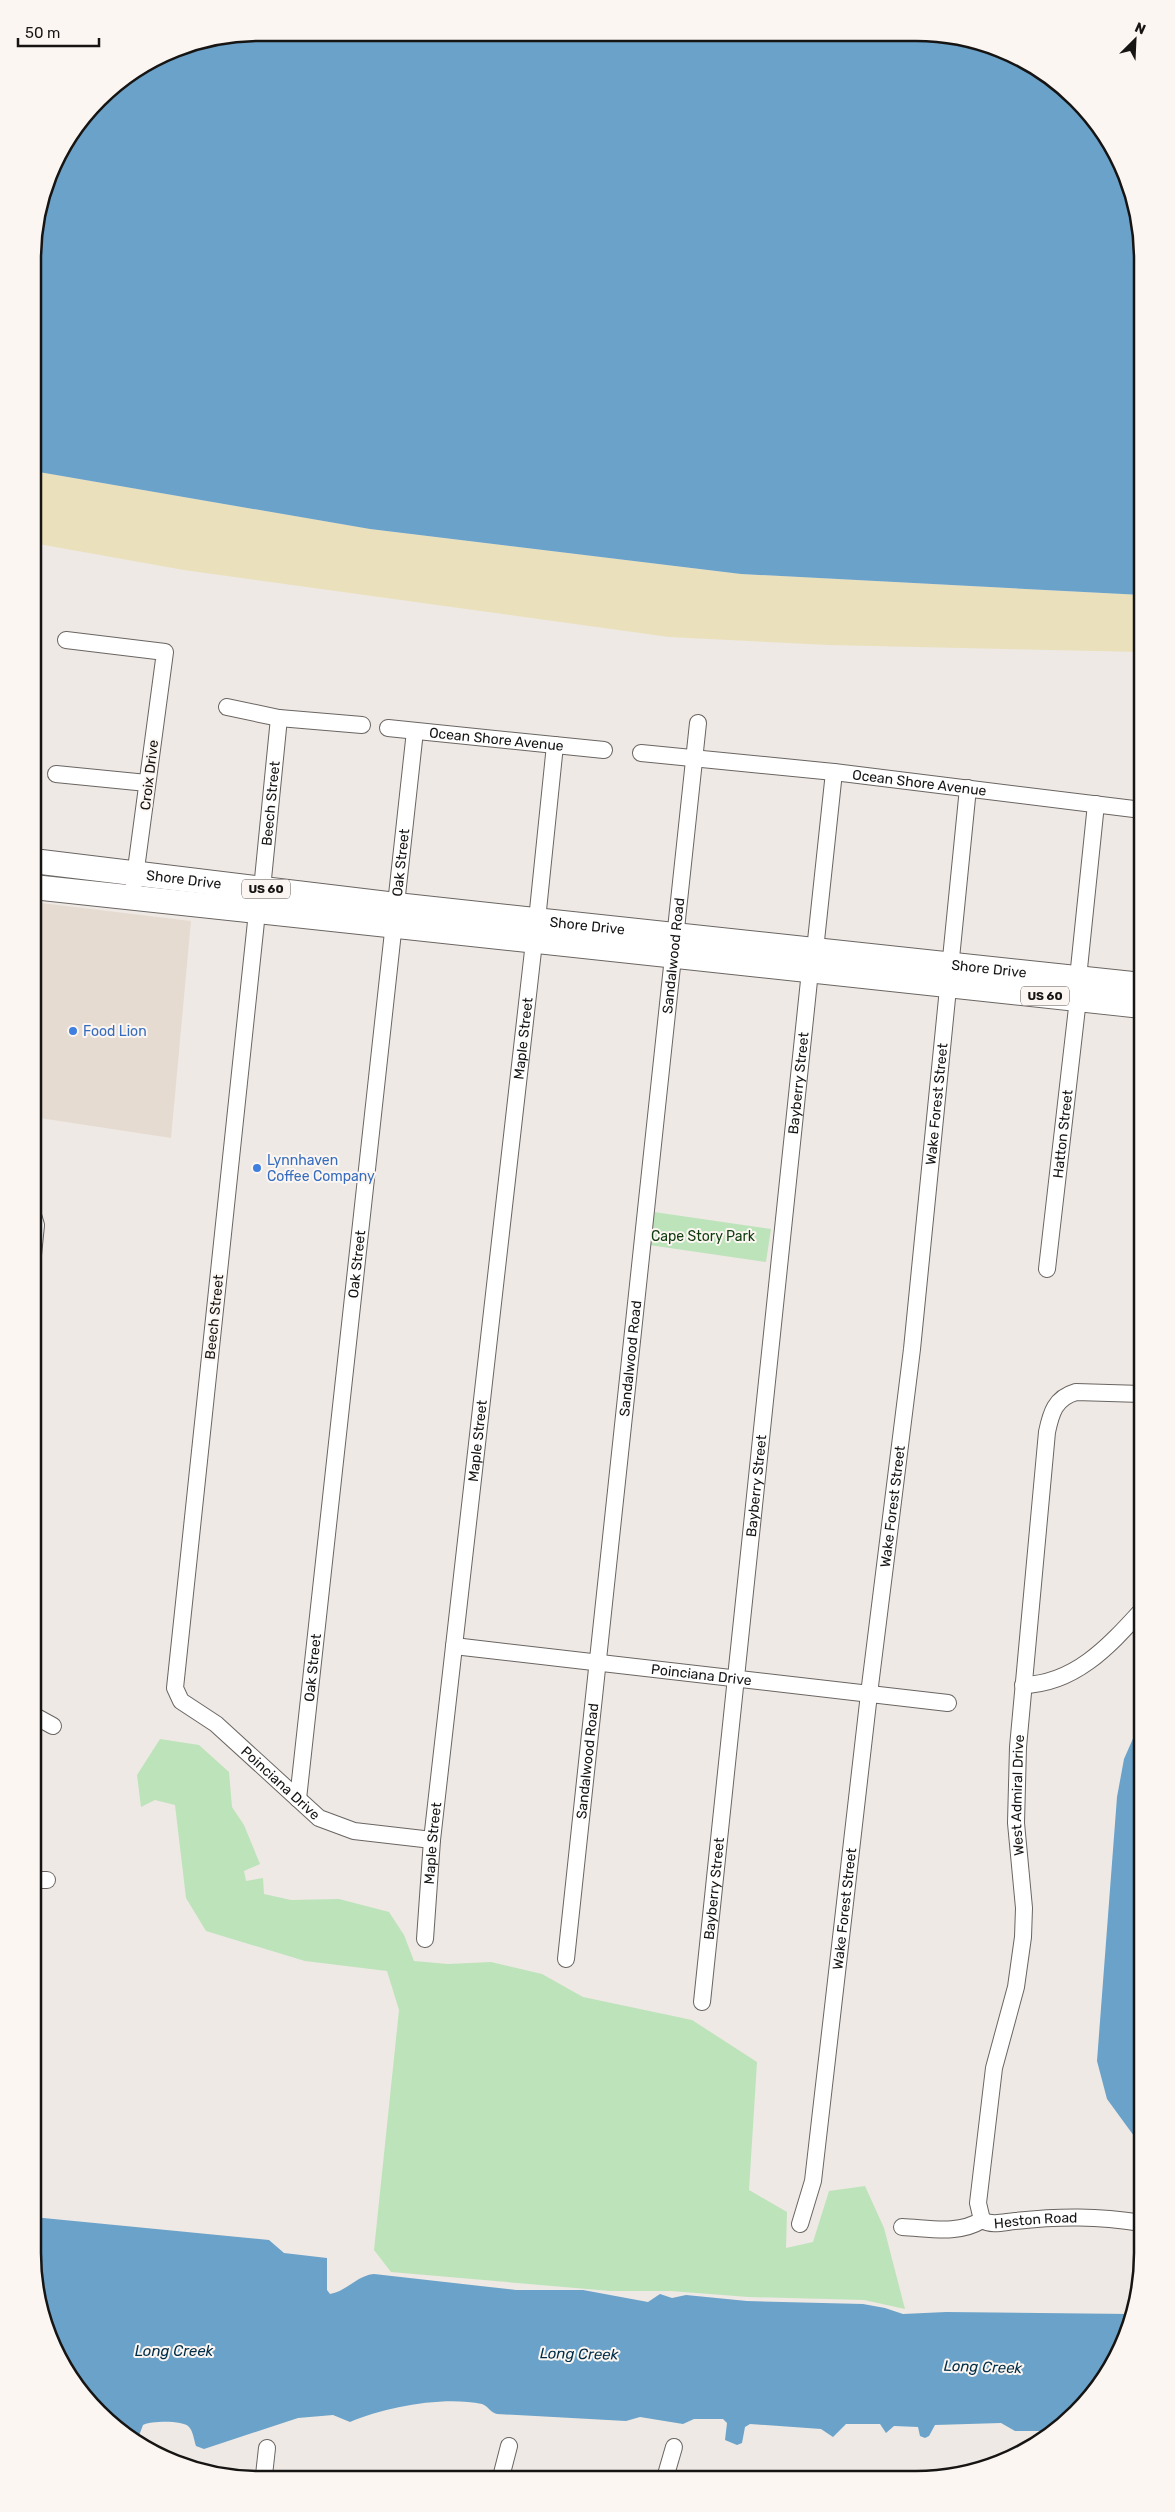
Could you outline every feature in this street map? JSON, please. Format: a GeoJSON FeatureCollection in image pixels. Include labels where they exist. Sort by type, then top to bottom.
{"type":"FeatureCollection","features":[{"type":"Feature","properties":{"kind":"highway","name":"Shore Drive"},"geometry":{"type":"LineString","coordinates":[[41,862],[262,889],[395,916]]}},
{"type":"Feature","properties":{"kind":"highway","name":"Shore Drive"},"geometry":{"type":"LineString","coordinates":[[41,888],[257,912],[395,916],[1078,989],[1134,1004]]}},
{"type":"Feature","properties":{"kind":"highway","name":"Shore Drive"},"geometry":{"type":"LineString","coordinates":[[1078,989],[1134,986]]}},
{"type":"Feature","properties":{"kind":"street","name":"Croix Drive"},"geometry":{"type":"LineString","coordinates":[[66,640],[165,652],[132,898]]}},
{"type":"Feature","properties":{"kind":"street"},"geometry":{"type":"LineString","coordinates":[[227,707],[279,718],[362,725]]}},
{"type":"Feature","properties":{"kind":"street","name":"Beech Street"},"geometry":{"type":"LineString","coordinates":[[262,889],[279,718]]}},
{"type":"Feature","properties":{"kind":"street"},"geometry":{"type":"LineString","coordinates":[[695,759],[698,723]]}},
{"type":"Feature","properties":{"kind":"street","name":"Ocean Shore Avenue"},"geometry":{"type":"LineString","coordinates":[[388,728],[604,750]]}},
{"type":"Feature","properties":{"kind":"street","name":"Oak Street"},"geometry":{"type":"LineString","coordinates":[[298,1799],[415,731]]}},
{"type":"Feature","properties":{"kind":"street","name":"Maple Street"},"geometry":{"type":"LineString","coordinates":[[425,1939],[432,1840],[555,745]]}},
{"type":"Feature","properties":{"kind":"street","name":"Ocean Shore Avenue"},"geometry":{"type":"LineString","coordinates":[[641,753],[834,772],[1134,809]]}},
{"type":"Feature","properties":{"kind":"street","name":"Sandalwood Road"},"geometry":{"type":"LineString","coordinates":[[566,1959],[695,759]]}},
{"type":"Feature","properties":{"kind":"street","name":"Bayberry Street"},"geometry":{"type":"LineString","coordinates":[[702,2002],[812,961],[834,772]]}},
{"type":"Feature","properties":{"kind":"street"},"geometry":{"type":"LineString","coordinates":[[56,774],[147,783]]}},
{"type":"Feature","properties":{"kind":"street","name":"Wake Forest Street"},"geometry":{"type":"LineString","coordinates":[[800,2224],[813,2181],[869,1694],[912,1350],[968,788]]}},
{"type":"Feature","properties":{"kind":"street","name":"Hatton Street"},"geometry":{"type":"LineString","coordinates":[[1047,1269],[1096,804]]}},
{"type":"Feature","properties":{"kind":"street","name":"Beech Street"},"geometry":{"type":"LineString","coordinates":[[198,1712],[177,1696],[175,1688],[176,1666],[257,912]]}},
{"type":"Feature","properties":{"kind":"street","name":"West Admiral Drive"},"geometry":{"type":"LineString","coordinates":[[982,2220],[978,2203],[994,2068],[1016,1987],[1023,1937],[1024,1908],[1016,1823],[1016,1800],[1024,1685],[1047,1432],[1051,1415],[1060,1399],[1076,1392],[1134,1394]]}},
{"type":"Feature","properties":{"kind":"street"},"geometry":{"type":"LineString","coordinates":[[1024,1685],[1049,1683],[1076,1671],[1102,1651],[1134,1618]]}},
{"type":"Feature","properties":{"kind":"street","name":"Poinciana Drive"},"geometry":{"type":"LineString","coordinates":[[454,1646],[948,1703]]}},
{"type":"Feature","properties":{"kind":"street","name":"Poinciana Drive"},"geometry":{"type":"LineString","coordinates":[[198,1712],[216,1724],[319,1818],[344,1829],[432,1840]]}},
{"type":"Feature","properties":{"kind":"street"},"geometry":{"type":"LineString","coordinates":[[41,1719],[53,1726]]}},
{"type":"Feature","properties":{"kind":"street","name":"Heston Road"},"geometry":{"type":"LineString","coordinates":[[902,2227],[953,2230],[964,2228],[982,2220],[988,2223],[999,2223],[1083,2216],[1134,2222]]}},
{"type":"Feature","properties":{"kind":"street"},"geometry":{"type":"LineString","coordinates":[[503,2471],[509,2446]]}},
{"type":"Feature","properties":{"kind":"street"},"geometry":{"type":"LineString","coordinates":[[667,2471],[674,2447]]}},
{"type":"Feature","properties":{"kind":"street"},"geometry":{"type":"LineString","coordinates":[[265,2471],[267,2448]]}},
{"type":"Feature","properties":{"kind":"shaded area"},"geometry":{"type":"Polygon","coordinates":[[[41,903],[191,921],[171,1138],[41,1118],[41,903]]]}},
{"type":"Feature","properties":{"kind":"green space","name":"Cape Story Park"},"geometry":{"type":"Polygon","coordinates":[[[654,1212],[771,1229],[766,1262],[649,1245],[654,1212]]]}},
{"type":"Feature","properties":{"kind":"green space"},"geometry":{"type":"Polygon","coordinates":[[[160,1739],[199,1745],[229,1772],[232,1807],[244,1825],[260,1864],[244,1871],[246,1881],[263,1878],[264,1894],[291,1900],[339,1899],[389,1912],[404,1935],[414,1961],[448,1964],[491,1962],[542,1974],[583,1997],[692,2020],[757,2062],[749,2190],[787,2212],[786,2248],[813,2242],[829,2191],[865,2186],[884,2228],[905,2309],[864,2300],[748,2297],[671,2291],[610,2291],[391,2272],[374,2250],[399,2010],[387,1971],[305,1961],[206,1931],[186,1898],[175,1805],[155,1800],[141,1807],[137,1775],[160,1739]]]}},
{"type":"Feature","properties":{"kind":"sand"},"geometry":{"type":"Polygon","coordinates":[[[41,472],[370,529],[741,574],[1134,595],[1134,652],[829,645],[669,637],[184,570],[41,544],[41,472]]]}},
{"type":"Feature","properties":{"kind":"water"},"geometry":{"type":"Polygon","coordinates":[[[260,41],[915,41],[944,43],[958,45],[999,58],[1037,78],[1059,95],[1080,116],[1097,138],[1111,163],[1130,217],[1134,260],[1134,595],[741,574],[370,529],[41,472],[41,260],[43,231],[49,203],[64,163],[78,138],[95,116],[127,86],[163,64],[217,45],[260,41]]]}},
{"type":"Feature","properties":{"kind":"water"},"geometry":{"type":"Polygon","coordinates":[[[1134,1736],[1134,2136],[1107,2099],[1097,2061],[1117,1797],[1124,1759],[1134,1736]]]}},
{"type":"Feature","properties":{"kind":"water","name":"Long Creek"},"geometry":{"type":"Polygon","coordinates":[[[41,2218],[269,2240],[284,2253],[327,2258],[327,2290],[330,2294],[342,2290],[363,2277],[374,2274],[516,2290],[583,2290],[648,2302],[660,2294],[672,2298],[686,2295],[747,2301],[863,2304],[903,2314],[946,2312],[1124,2314],[1117,2336],[1097,2374],[1070,2407],[1041,2431],[1015,2431],[1001,2423],[935,2425],[929,2436],[925,2438],[920,2436],[918,2427],[894,2426],[886,2433],[880,2424],[846,2424],[833,2437],[821,2429],[750,2424],[745,2427],[742,2443],[737,2445],[725,2440],[727,2423],[723,2419],[694,2419],[683,2424],[640,2417],[626,2421],[497,2414],[482,2404],[450,2401],[415,2404],[380,2412],[350,2422],[333,2415],[298,2418],[204,2449],[196,2446],[192,2433],[186,2425],[174,2422],[159,2422],[143,2425],[139,2435],[105,2407],[78,2374],[64,2349],[45,2295],[41,2252],[41,2218]]]}},
{"type":"Feature","properties":{"kind":"place","name":"Food Lion"},"geometry":{"type":"Point","coordinates":[73,1031]}},
{"type":"Feature","properties":{"kind":"place","name":"Lynnhaven Coffee Company"},"geometry":{"type":"Point","coordinates":[257,1168]}}]}
